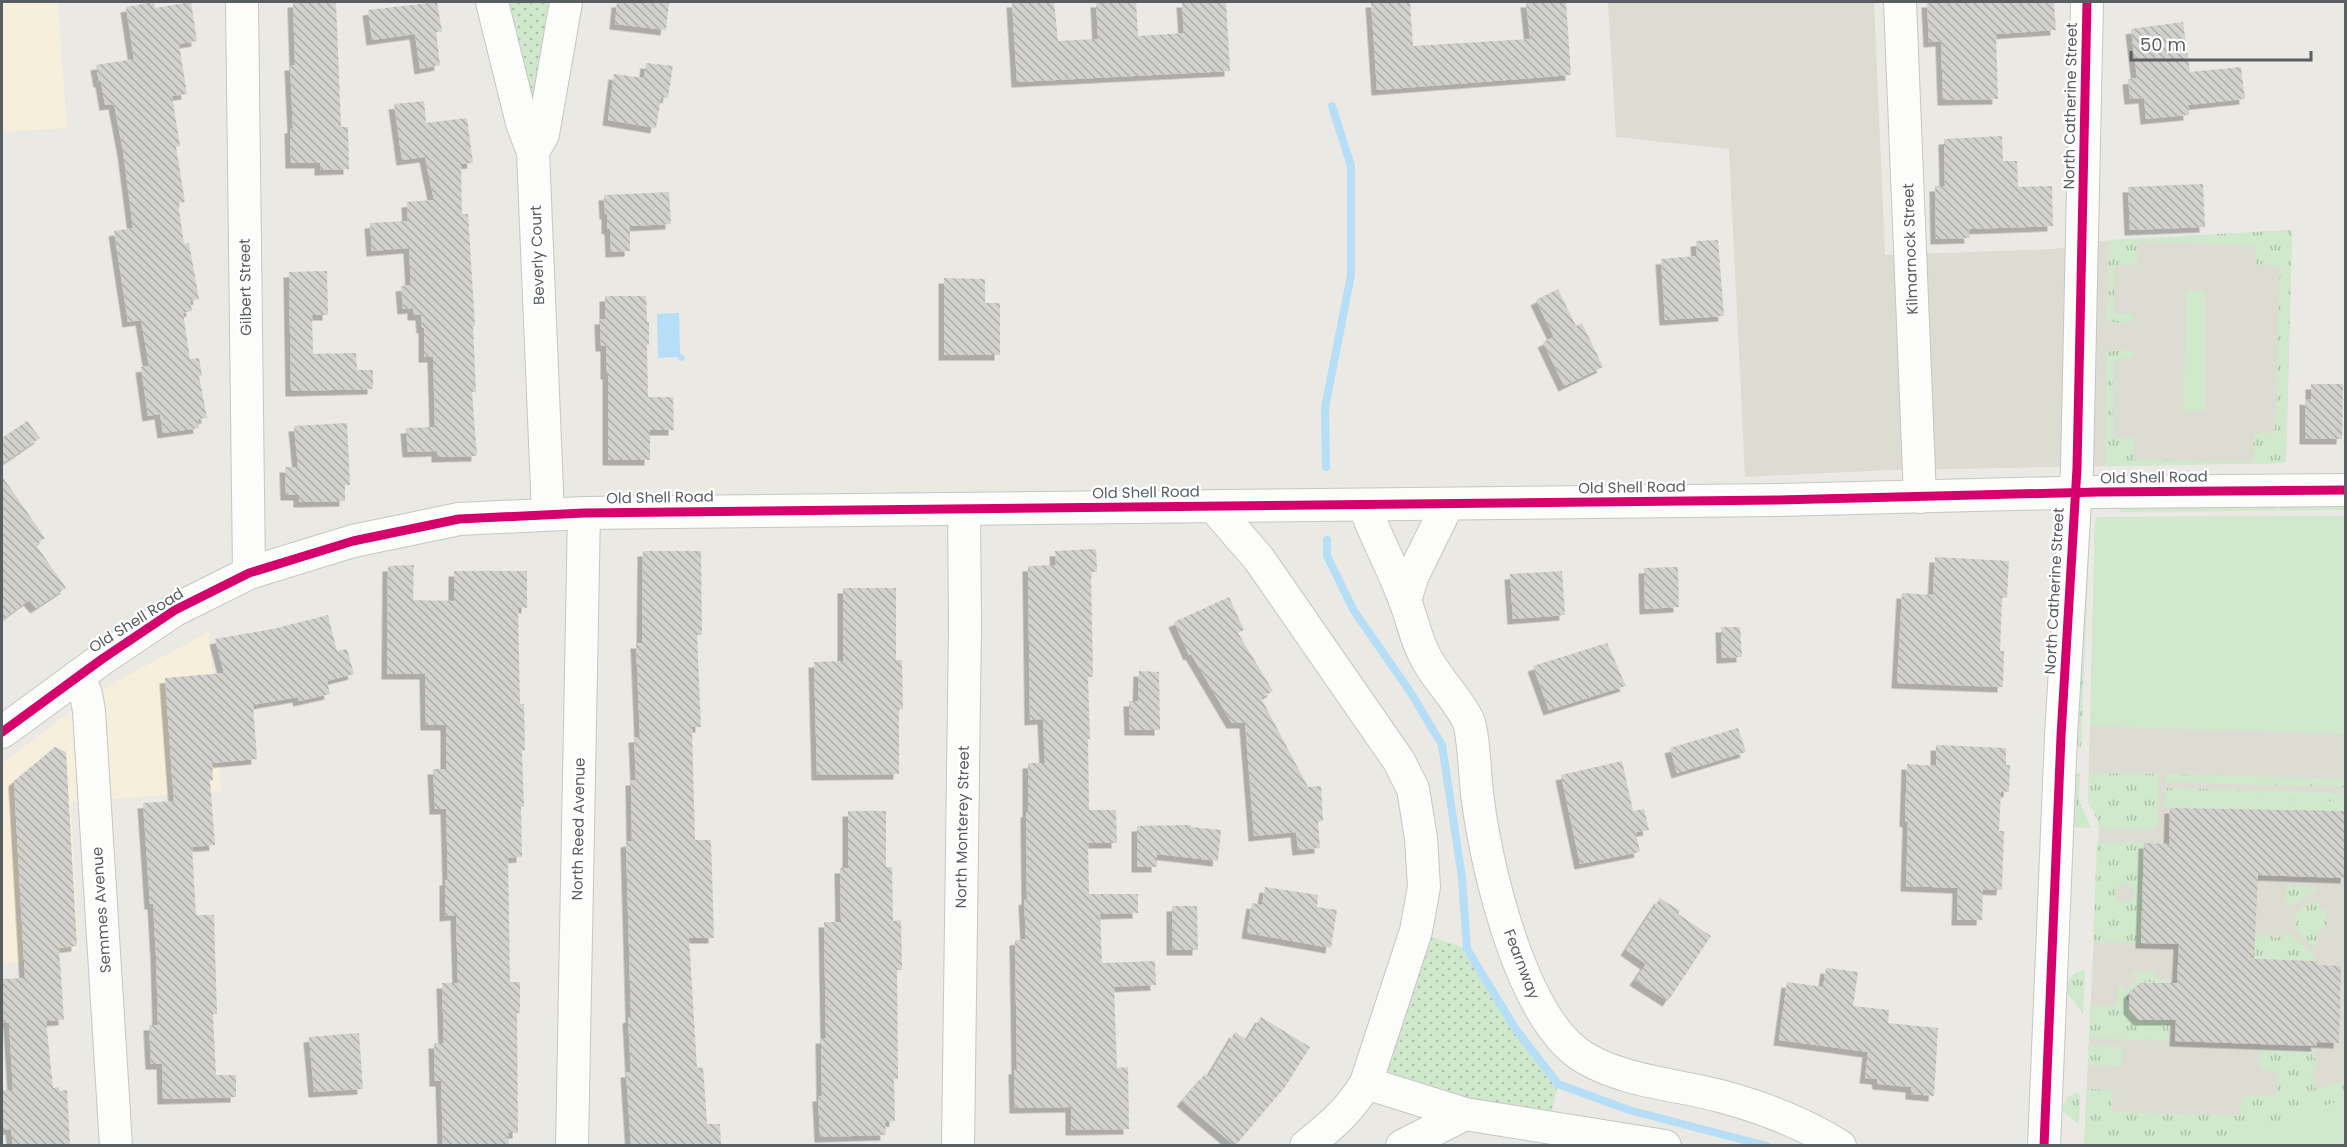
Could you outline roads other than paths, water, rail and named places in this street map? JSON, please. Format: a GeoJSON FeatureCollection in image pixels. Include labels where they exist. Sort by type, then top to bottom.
{"type":"FeatureCollection","features":[{"type":"Feature","properties":{"kind":"street","name":"Gilbert Street"},"geometry":{"type":"LineString","coordinates":[[242,2],[249,573]]}},
{"type":"Feature","properties":{"kind":"street","name":"Beverly Court"},"geometry":{"type":"LineString","coordinates":[[492,2],[522,123],[533,152],[548,514]]}},
{"type":"Feature","properties":{"kind":"street"},"geometry":{"type":"LineString","coordinates":[[533,152],[543,134],[566,2]]}},
{"type":"Feature","properties":{"kind":"street","name":"Kilmarnock Street"},"geometry":{"type":"LineString","coordinates":[[1900,2],[1920,496]]}},
{"type":"Feature","properties":{"kind":"street","name":"North Catherine Street"},"geometry":{"type":"LineString","coordinates":[[2044,1146],[2061,736],[2077,468],[2087,2]]}},
{"type":"Feature","properties":{"kind":"street","name":"Old Shell Road"},"geometry":{"type":"LineString","coordinates":[[2,732],[78,676],[175,610],[249,573],[353,541],[459,519],[584,513],[1448,504],[2346,490]]}},
{"type":"Feature","properties":{"kind":"street"},"geometry":{"type":"LineString","coordinates":[[1405,600],[1413,575],[1448,504]]}},
{"type":"Feature","properties":{"kind":"street","name":"Fearnway"},"geometry":{"type":"LineString","coordinates":[[1364,505],[1405,600],[1423,653],[1469,721],[1478,803],[1499,901],[1527,984],[1541,1012],[1559,1035],[1584,1058],[1623,1074],[1720,1096],[1767,1111],[1818,1132],[1840,1146]]}},
{"type":"Feature","properties":{"kind":"street"},"geometry":{"type":"LineString","coordinates":[[1258,559],[1272,506]]}},
{"type":"Feature","properties":{"kind":"street"},"geometry":{"type":"LineString","coordinates":[[1214,507],[1258,559],[1399,762],[1413,789],[1421,838],[1424,887],[1416,931],[1366,1083],[1357,1099],[1334,1125],[1306,1146]]}},
{"type":"Feature","properties":{"kind":"street","name":"North Monterey Street"},"geometry":{"type":"LineString","coordinates":[[958,1146],[965,625],[964,509]]}},
{"type":"Feature","properties":{"kind":"street","name":"North Reed Avenue"},"geometry":{"type":"LineString","coordinates":[[572,1146],[584,513]]}},
{"type":"Feature","properties":{"kind":"street","name":"Semmes Avenue"},"geometry":{"type":"LineString","coordinates":[[78,676],[86,694],[89,711],[116,1146]]}},
{"type":"Feature","properties":{"kind":"street"},"geometry":{"type":"LineString","coordinates":[[1366,1083],[1465,1114],[1665,1146]]}},
{"type":"Feature","properties":{"kind":"street"},"geometry":{"type":"LineString","coordinates":[[1402,1146],[1465,1114]]}},
{"type":"Feature","properties":{"kind":"water"},"geometry":{"type":"Polygon","coordinates":[[[679,313],[680,353],[685,357],[684,360],[680,361],[677,357],[658,358],[657,314],[679,313]]]}},
{"type":"Feature","properties":{"kind":"waterway"},"geometry":{"type":"LineString","coordinates":[[1326,467],[1325,408],[1351,275],[1351,166],[1332,106]]}},
{"type":"Feature","properties":{"kind":"waterway"},"geometry":{"type":"LineString","coordinates":[[1327,540],[1327,556],[1354,611],[1411,693],[1442,745],[1462,878],[1467,949],[1515,1028],[1558,1084],[1629,1110],[1767,1146]]}}]}
